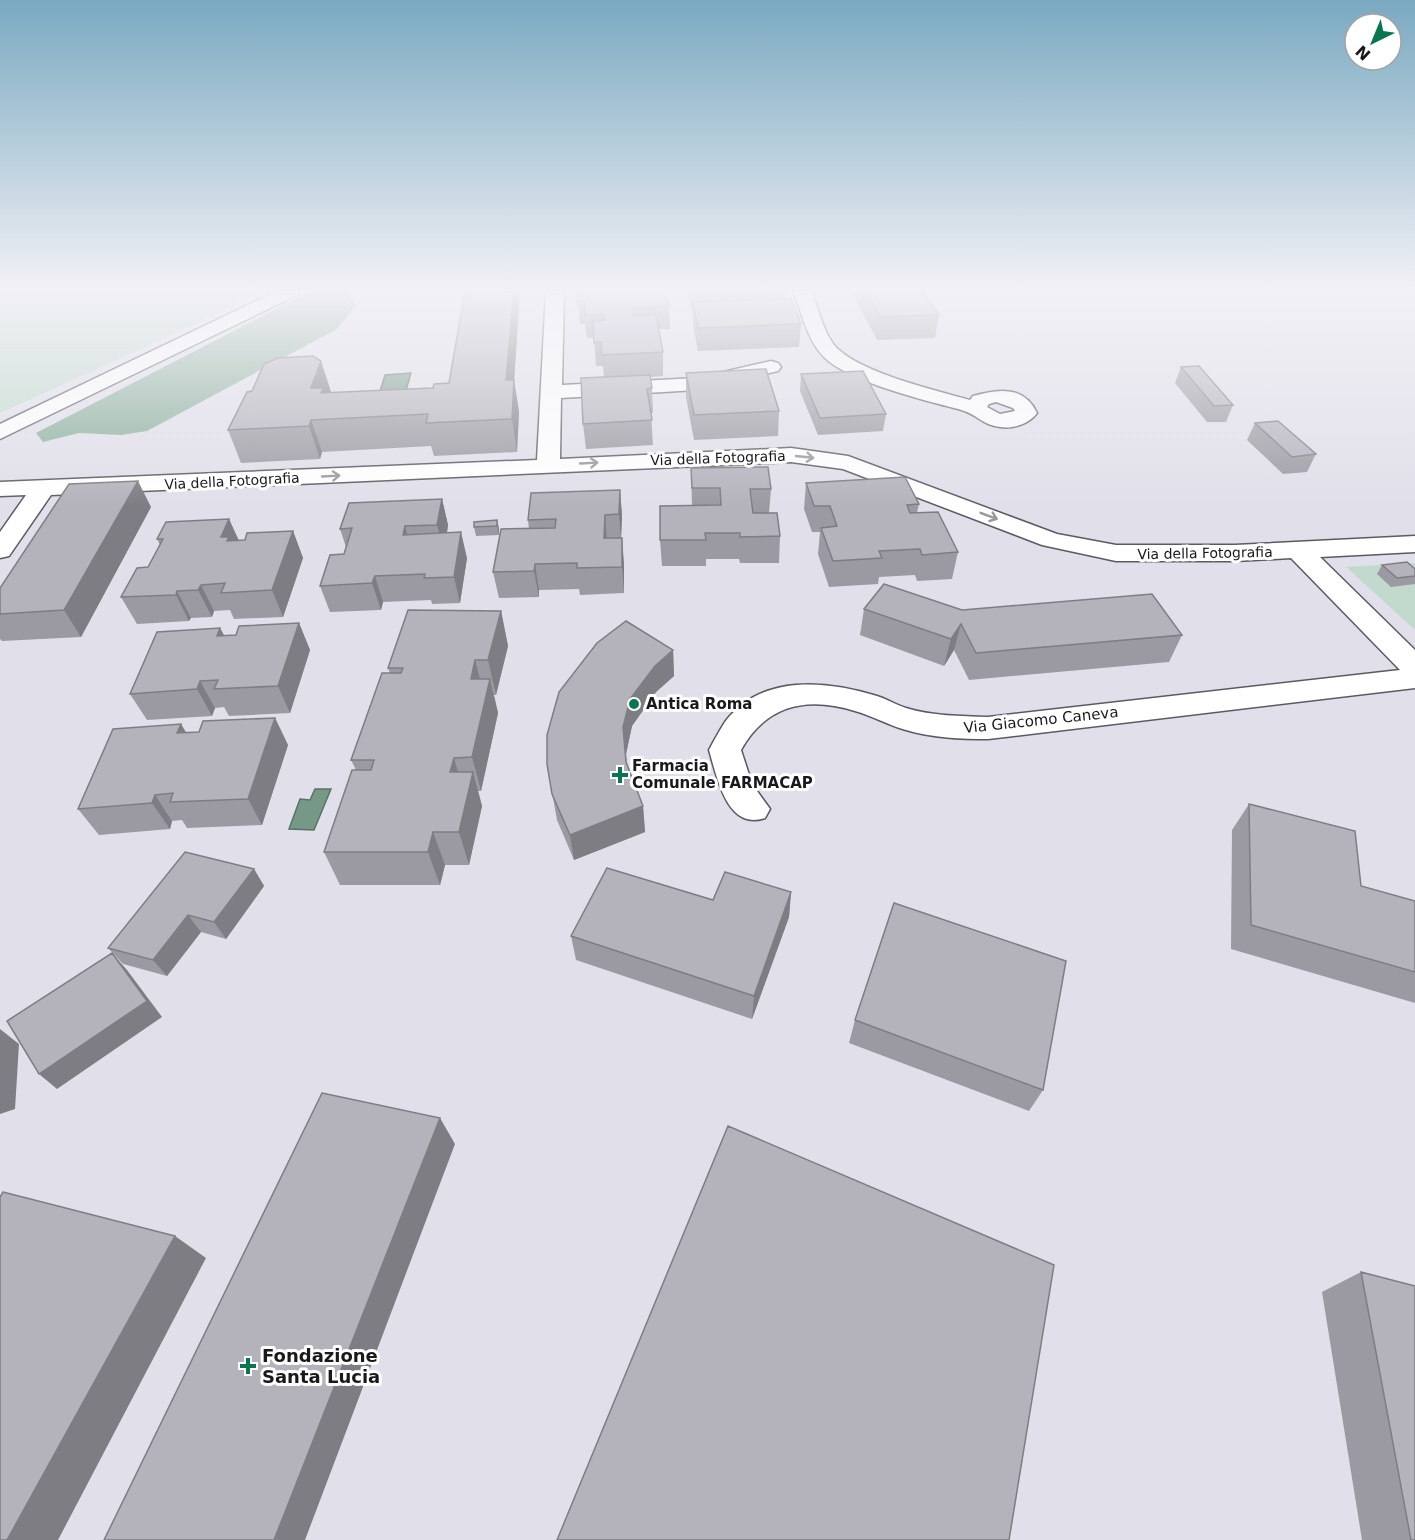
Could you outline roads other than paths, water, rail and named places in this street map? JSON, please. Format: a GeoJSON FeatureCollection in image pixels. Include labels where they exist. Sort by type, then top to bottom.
{"type":"FeatureCollection","features":[{"type":"Feature","properties":{"kind":"street"},"geometry":{"type":"LineString","coordinates":[[0,432],[143,363]]}},
{"type":"Feature","properties":{"kind":"street"},"geometry":{"type":"LineString","coordinates":[[548,466],[553,363]]}},
{"type":"Feature","properties":{"kind":"street"},"geometry":{"type":"LineString","coordinates":[[849,363],[905,386],[976,408]]}},
{"type":"Feature","properties":{"kind":"street"},"geometry":{"type":"LineString","coordinates":[[552,392],[697,384],[771,367]]}},
{"type":"Feature","properties":{"kind":"street","name":"Via della Fotografia"},"geometry":{"type":"LineString","coordinates":[[1,488],[43,489],[770,454],[848,463],[1051,540],[1098,551],[1162,555],[1415,544]]}},
{"type":"Feature","properties":{"kind":"street"},"geometry":{"type":"LineString","coordinates":[[0,550],[43,489]]}},
{"type":"Feature","properties":{"kind":"street"},"geometry":{"type":"LineString","coordinates":[[1298,550],[1415,668]]}},
{"type":"Feature","properties":{"kind":"street","name":"Via Giacomo Caneva"},"geometry":{"type":"LineString","coordinates":[[753,809],[737,789],[725,750],[734,731],[753,712],[771,701],[795,694],[819,693],[845,697],[870,705],[895,717],[945,728],[988,728],[1415,678]]}},
{"type":"Feature","properties":{"kind":"place","name":"Antica Roma"},"geometry":{"type":"Point","coordinates":[634,704]}},
{"type":"Feature","properties":{"kind":"place","name":"Farmacia Comunale FARMACAP"},"geometry":{"type":"Point","coordinates":[620,775]}},
{"type":"Feature","properties":{"kind":"place","name":"Fondazione Santa Lucia"},"geometry":{"type":"Point","coordinates":[248,1366]}}]}
